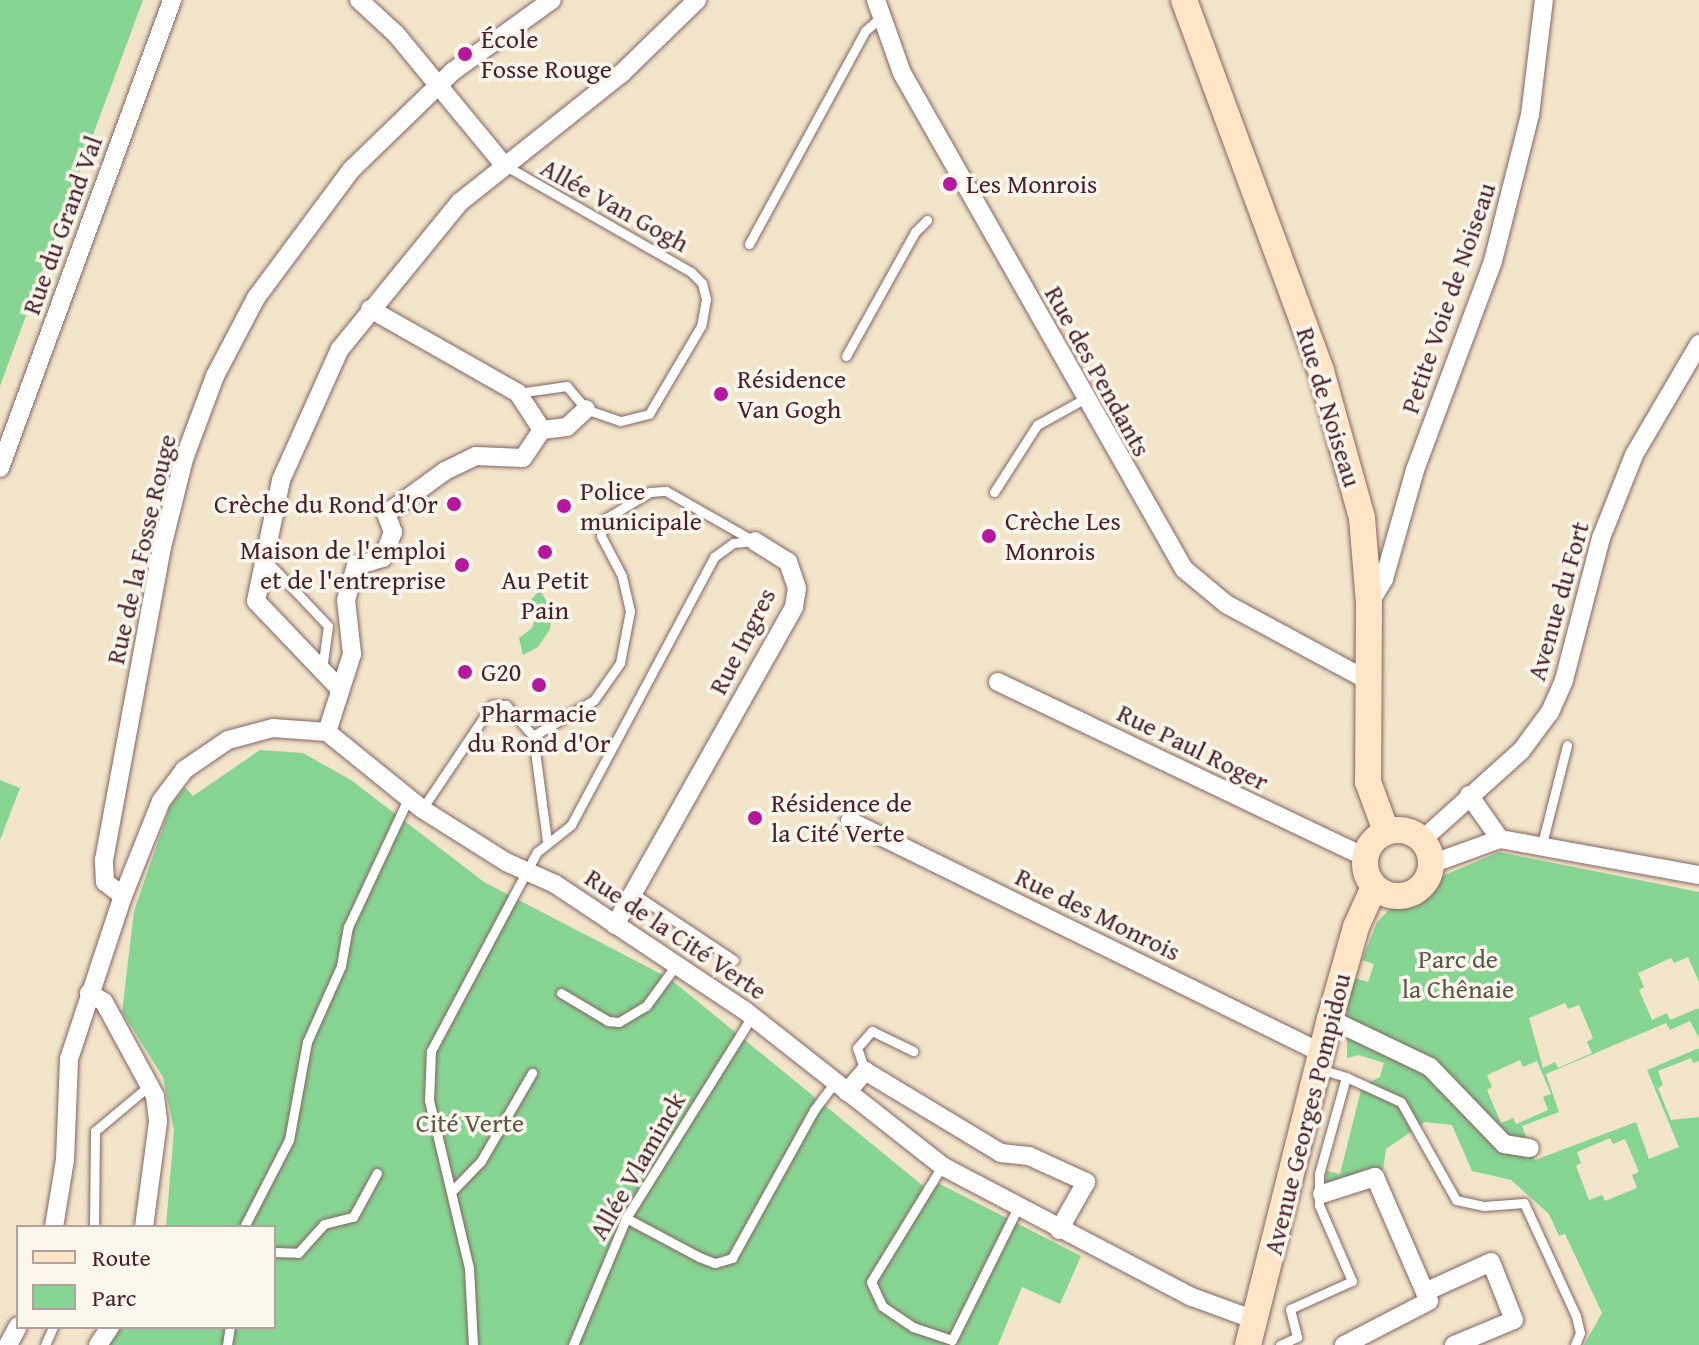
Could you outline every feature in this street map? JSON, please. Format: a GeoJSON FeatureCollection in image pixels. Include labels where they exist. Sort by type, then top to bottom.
{"type":"FeatureCollection","features":[{"type":"Feature","properties":{"kind":"street","name":"Rue du Grand Val"},"geometry":{"type":"LineString","coordinates":[[0,468],[172,0]]}},
{"type":"Feature","properties":{"kind":"street"},"geometry":{"type":"LineString","coordinates":[[359,0],[396,34],[503,164]]}},
{"type":"Feature","properties":{"kind":"street","name":"Rue de la Fosse Rouge"},"geometry":{"type":"LineString","coordinates":[[123,896],[105,882],[104,860],[162,547],[184,459],[215,376],[246,315],[301,231],[351,170],[437,86],[552,0]]}},
{"type":"Feature","properties":{"kind":"street"},"geometry":{"type":"LineString","coordinates":[[339,688],[256,601],[262,556],[281,480],[340,349],[460,202],[503,164],[622,73],[697,0]]}},
{"type":"Feature","properties":{"kind":"street","name":"Rue de Noiseau"},"geometry":{"type":"LineString","coordinates":[[1184,0],[1343,440],[1362,518],[1369,604],[1368,782],[1386,831]]}},
{"type":"Feature","properties":{"kind":"street","name":"Petite Voie de Noiseau"},"geometry":{"type":"LineString","coordinates":[[1369,604],[1384,579],[1415,470],[1493,261],[1530,115],[1544,0]]}},
{"type":"Feature","properties":{"kind":"street","name":"Rue des Pendants"},"geometry":{"type":"LineString","coordinates":[[878,8],[902,73],[1084,399],[1184,569],[1226,604],[1369,681]]}},
{"type":"Feature","properties":{"kind":"street"},"geometry":{"type":"LineString","coordinates":[[370,309],[518,393],[542,430]]}},
{"type":"Feature","properties":{"kind":"street","name":"Avenue du Fort"},"geometry":{"type":"LineString","coordinates":[[1422,840],[1521,751],[1558,697],[1601,538],[1634,455],[1699,344]]}},
{"type":"Feature","properties":{"kind":"street"},"geometry":{"type":"LineString","coordinates":[[54,1225],[65,1160],[69,1059],[123,896],[161,801],[184,770],[228,740],[273,728],[327,732],[352,654],[346,600],[356,566],[383,558],[393,532],[386,514],[445,471],[476,456],[523,458],[542,430],[567,427],[586,409]]}},
{"type":"Feature","properties":{"kind":"street","name":"Rue Ingres"},"geometry":{"type":"LineString","coordinates":[[615,925],[794,607],[797,588],[788,562],[755,541]]}},
{"type":"Feature","properties":{"kind":"street","name":"Rue Paul Roger"},"geometry":{"type":"LineString","coordinates":[[998,682],[1365,857]]}},
{"type":"Feature","properties":{"kind":"street","name":"Rue de la Cité Verte"},"geometry":{"type":"LineString","coordinates":[[327,732],[415,804],[506,862],[529,870],[752,1016],[942,1166],[1192,1297],[1252,1332]]}},
{"type":"Feature","properties":{"kind":"street"},"geometry":{"type":"LineString","coordinates":[[1469,795],[1500,839]]}},
{"type":"Feature","properties":{"kind":"street","name":"Rue des Monrois"},"geometry":{"type":"LineString","coordinates":[[850,821],[1320,1061]]}},
{"type":"Feature","properties":{"kind":"street"},"geometry":{"type":"LineString","coordinates":[[1406,830],[1422,840],[1431,864],[1423,884],[1405,896],[1374,887],[1365,857],[1372,841],[1386,831],[1406,830]]}},
{"type":"Feature","properties":{"kind":"street"},"geometry":{"type":"LineString","coordinates":[[1431,864],[1500,839],[1542,844],[1699,875]]}},
{"type":"Feature","properties":{"kind":"street","name":"Avenue Georges Pompidou"},"geometry":{"type":"LineString","coordinates":[[1252,1332],[1330,1019],[1356,927],[1374,887]]}},
{"type":"Feature","properties":{"kind":"street"},"geometry":{"type":"LineString","coordinates":[[89,993],[104,1002],[150,1085],[158,1122],[144,1225]]}},
{"type":"Feature","properties":{"kind":"street"},"geometry":{"type":"LineString","coordinates":[[1330,1019],[1430,1067],[1504,1144],[1530,1148]]}},
{"type":"Feature","properties":{"kind":"street"},"geometry":{"type":"LineString","coordinates":[[841,1087],[865,1071],[1001,1153],[1029,1156],[1086,1182],[1059,1230]]}},
{"type":"Feature","properties":{"kind":"street"},"geometry":{"type":"LineString","coordinates":[[1322,1194],[1375,1177],[1429,1301],[1344,1345]]}},
{"type":"Feature","properties":{"kind":"street"},"geometry":{"type":"LineString","coordinates":[[1425,1292],[1491,1262],[1514,1320],[1454,1345]]}},
{"type":"Feature","properties":{"kind":"lane"},"geometry":{"type":"LineString","coordinates":[[749,244],[878,8]]}},
{"type":"Feature","properties":{"kind":"lane","name":"Allée Van Gogh"},"geometry":{"type":"LineString","coordinates":[[503,164],[702,283],[706,299],[701,326],[649,414],[620,421],[586,409],[567,386],[518,393]]}},
{"type":"Feature","properties":{"kind":"lane"},"geometry":{"type":"LineString","coordinates":[[846,356],[915,232],[927,220]]}},
{"type":"Feature","properties":{"kind":"lane"},"geometry":{"type":"LineString","coordinates":[[994,492],[1037,425],[1084,399]]}},
{"type":"Feature","properties":{"kind":"lane"},"geometry":{"type":"LineString","coordinates":[[533,736],[594,700],[620,663],[630,611],[622,576],[601,536],[603,520],[650,492],[666,491],[755,541]]}},
{"type":"Feature","properties":{"kind":"lane"},"geometry":{"type":"LineString","coordinates":[[473,1345],[469,1268],[429,1100],[431,1051],[449,1010],[529,870],[547,841],[571,825],[714,557],[733,543],[755,541]]}},
{"type":"Feature","properties":{"kind":"lane"},"geometry":{"type":"LineString","coordinates":[[262,556],[328,626],[328,653],[321,672]]}},
{"type":"Feature","properties":{"kind":"lane"},"geometry":{"type":"LineString","coordinates":[[245,1225],[289,1140],[307,1042],[341,966],[348,927],[415,804],[492,705],[506,705],[533,736],[547,841]]}},
{"type":"Feature","properties":{"kind":"lane"},"geometry":{"type":"LineString","coordinates":[[1542,844],[1567,745]]}},
{"type":"Feature","properties":{"kind":"lane"},"geometry":{"type":"LineString","coordinates":[[633,893],[734,960]]}},
{"type":"Feature","properties":{"kind":"lane"},"geometry":{"type":"LineString","coordinates":[[561,993],[608,1021],[619,1022],[646,1006],[676,965]]}},
{"type":"Feature","properties":{"kind":"lane","name":"Allée Vlaminck"},"geometry":{"type":"LineString","coordinates":[[573,1345],[626,1218],[752,1016]]}},
{"type":"Feature","properties":{"kind":"lane"},"geometry":{"type":"LineString","coordinates":[[865,1071],[857,1048],[872,1031],[913,1051]]}},
{"type":"Feature","properties":{"kind":"lane"},"geometry":{"type":"LineString","coordinates":[[1320,1061],[1346,1077],[1373,1085],[1401,1102],[1456,1200],[1484,1206],[1524,1203],[1576,1316],[1580,1333],[1575,1345]]}},
{"type":"Feature","properties":{"kind":"lane"},"geometry":{"type":"LineString","coordinates":[[451,1192],[481,1161],[532,1073]]}},
{"type":"Feature","properties":{"kind":"lane"},"geometry":{"type":"LineString","coordinates":[[1280,1345],[1297,1337],[1290,1309],[1352,1281],[1319,1205],[1322,1194],[1319,1174],[1346,1077]]}},
{"type":"Feature","properties":{"kind":"lane"},"geometry":{"type":"LineString","coordinates":[[94,1225],[95,1131],[150,1085]]}},
{"type":"Feature","properties":{"kind":"lane"},"geometry":{"type":"LineString","coordinates":[[626,1218],[707,1260],[732,1258],[814,1110],[841,1087]]}},
{"type":"Feature","properties":{"kind":"lane"},"geometry":{"type":"LineString","coordinates":[[942,1166],[871,1282],[882,1306],[913,1327],[952,1340],[1018,1207]]}},
{"type":"Feature","properties":{"kind":"lane"},"geometry":{"type":"LineString","coordinates":[[276,1252],[298,1253],[324,1224],[353,1217],[377,1173]]}},
{"type":"Feature","properties":{"kind":"green space"},"geometry":{"type":"Polygon","coordinates":[[[0,0],[143,0],[0,386],[0,0]]]}},
{"type":"Feature","properties":{"kind":"green space"},"geometry":{"type":"Polygon","coordinates":[[[540,590],[552,611],[550,629],[538,647],[523,655],[519,638],[532,628],[536,615],[529,602],[540,590]]]}},
{"type":"Feature","properties":{"kind":"green space","name":"Cité Verte"},"geometry":{"type":"Polygon","coordinates":[[[260,750],[303,753],[351,780],[484,882],[669,978],[928,1190],[934,1181],[1081,1256],[1060,1304],[1022,1287],[998,1345],[107,1345],[118,1329],[276,1329],[276,1225],[166,1225],[174,1130],[163,1077],[122,1012],[134,911],[170,807],[185,787],[193,796],[260,750]]]}},
{"type":"Feature","properties":{"kind":"green space"},"geometry":{"type":"Polygon","coordinates":[[[0,780],[20,788],[0,840],[0,780]]]}},
{"type":"Feature","properties":{"kind":"green space","name":"Parc de la Chênaie"},"geometry":{"type":"Polygon","coordinates":[[[1499,852],[1699,892],[1699,982],[1688,957],[1674,963],[1671,958],[1638,973],[1644,987],[1639,990],[1652,1020],[1667,1013],[1670,1020],[1699,1008],[1699,1038],[1690,1021],[1670,1030],[1666,1023],[1546,1074],[1559,1112],[1522,1126],[1535,1160],[1636,1122],[1649,1159],[1679,1147],[1647,1070],[1699,1048],[1699,1061],[1693,1063],[1691,1058],[1658,1071],[1663,1085],[1658,1088],[1671,1120],[1699,1117],[1699,1345],[1584,1345],[1602,1313],[1565,1234],[1559,1236],[1549,1214],[1511,1180],[1472,1171],[1452,1125],[1425,1122],[1386,1149],[1383,1170],[1363,1171],[1326,1188],[1327,1171],[1340,1174],[1362,1086],[1380,1077],[1384,1063],[1359,1055],[1347,1058],[1347,999],[1355,978],[1368,982],[1374,964],[1362,960],[1377,922],[1394,905],[1422,898],[1440,877],[1499,852]],[[1565,1003],[1529,1018],[1543,1068],[1555,1062],[1558,1068],[1592,1053],[1587,1042],[1593,1038],[1579,1005],[1568,1009],[1565,1003]],[[1520,1060],[1487,1075],[1492,1087],[1487,1090],[1501,1123],[1513,1118],[1516,1124],[1548,1110],[1543,1097],[1551,1094],[1537,1061],[1523,1067],[1520,1060]],[[1610,1138],[1577,1152],[1581,1163],[1576,1166],[1589,1200],[1602,1195],[1605,1201],[1637,1188],[1632,1175],[1639,1172],[1625,1139],[1613,1144],[1610,1138]]]}},
{"type":"Feature","properties":{"kind":"place","name":"École Fosse Rouge"},"geometry":{"type":"Point","coordinates":[465,54]}},
{"type":"Feature","properties":{"kind":"place","name":"Les Monrois"},"geometry":{"type":"Point","coordinates":[950,184]}},
{"type":"Feature","properties":{"kind":"place","name":"Résidence Van Gogh"},"geometry":{"type":"Point","coordinates":[721,394]}},
{"type":"Feature","properties":{"kind":"place","name":"Crèche du Rond d'Or"},"geometry":{"type":"Point","coordinates":[454,504]}},
{"type":"Feature","properties":{"kind":"place","name":"Police municipale"},"geometry":{"type":"Point","coordinates":[564,506]}},
{"type":"Feature","properties":{"kind":"place","name":"Crèche Les Monrois"},"geometry":{"type":"Point","coordinates":[989,536]}},
{"type":"Feature","properties":{"kind":"place","name":"Au Petit Pain"},"geometry":{"type":"Point","coordinates":[545,552]}},
{"type":"Feature","properties":{"kind":"place","name":"Maison de l'emploi et de l'entreprise"},"geometry":{"type":"Point","coordinates":[462,565]}},
{"type":"Feature","properties":{"kind":"place","name":"G20"},"geometry":{"type":"Point","coordinates":[465,672]}},
{"type":"Feature","properties":{"kind":"place","name":"Pharmacie du Rond d'Or"},"geometry":{"type":"Point","coordinates":[539,685]}},
{"type":"Feature","properties":{"kind":"place","name":"Résidence de la Cité Verte"},"geometry":{"type":"Point","coordinates":[755,818]}}]}
